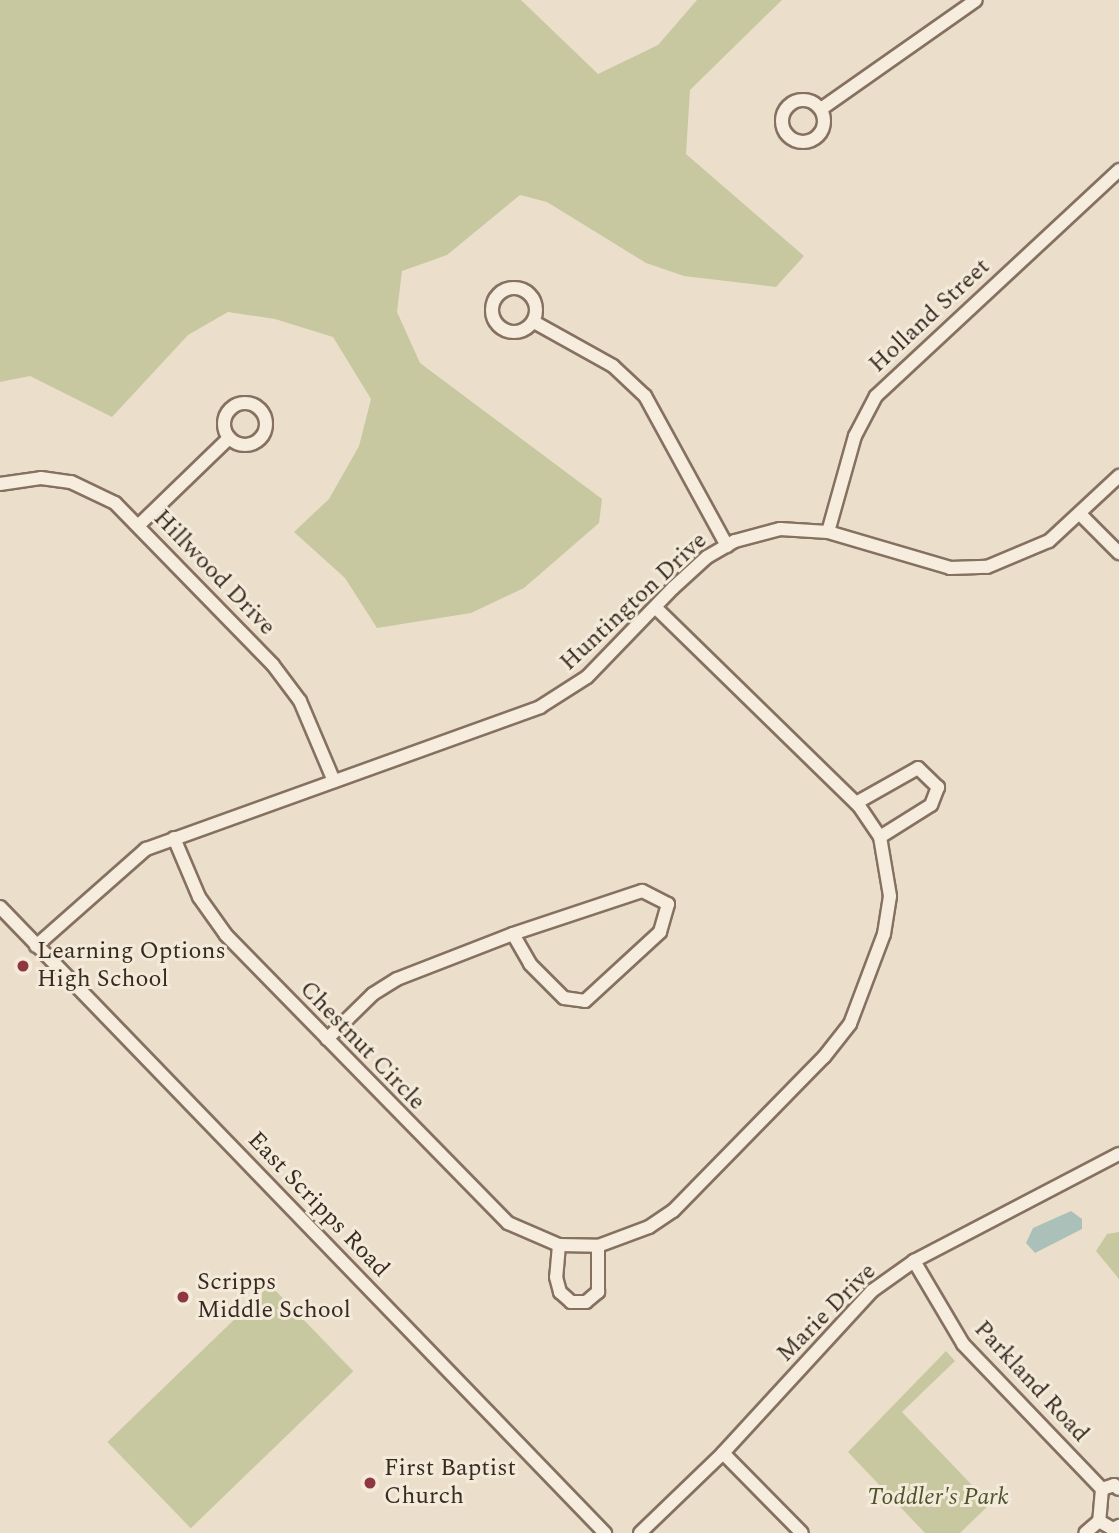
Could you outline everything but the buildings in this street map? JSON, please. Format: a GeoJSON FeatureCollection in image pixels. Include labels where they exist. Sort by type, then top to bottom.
{"type":"FeatureCollection","features":[{"type":"Feature","properties":{"kind":"street"},"geometry":{"type":"LineString","coordinates":[[821,109],[976,0]]}},
{"type":"Feature","properties":{"kind":"street","name":"Holland Street"},"geometry":{"type":"LineString","coordinates":[[828,532],[855,436],[876,396],[1119,170]]}},
{"type":"Feature","properties":{"kind":"street"},"geometry":{"type":"LineString","coordinates":[[534,322],[613,366],[645,396],[727,546]]}},
{"type":"Feature","properties":{"kind":"street"},"geometry":{"type":"LineString","coordinates":[[139,525],[229,438]]}},
{"type":"Feature","properties":{"kind":"street","name":"Huntington Drive"},"geometry":{"type":"LineString","coordinates":[[36,946],[122,864],[146,849],[540,707],[587,677],[707,557],[727,546],[780,529],[828,532],[950,568],[988,567],[1049,541],[1081,514],[1119,475]]}},
{"type":"Feature","properties":{"kind":"street","name":"Hillwood Drive"},"geometry":{"type":"LineString","coordinates":[[0,484],[41,478],[71,482],[115,503],[273,665],[300,701],[334,781]]}},
{"type":"Feature","properties":{"kind":"street"},"geometry":{"type":"LineString","coordinates":[[1081,514],[1119,553]]}},
{"type":"Feature","properties":{"kind":"street","name":"Chestnut Circle"},"geometry":{"type":"LineString","coordinates":[[174,838],[199,897],[226,935],[485,1204],[525,1234],[559,1245],[598,1246],[649,1227],[673,1211],[850,1024],[884,934],[890,896],[880,837],[856,803],[656,608]]}},
{"type":"Feature","properties":{"kind":"street"},"geometry":{"type":"LineString","coordinates":[[856,803],[918,768],[938,787],[931,805],[880,837]]}},
{"type":"Feature","properties":{"kind":"street"},"geometry":{"type":"LineString","coordinates":[[327,1038],[373,994],[397,979],[513,934],[642,891],[668,904],[660,932],[585,1001],[564,998],[530,964],[513,934]]}},
{"type":"Feature","properties":{"kind":"street","name":"East Scripps Road"},"geometry":{"type":"LineString","coordinates":[[0,907],[605,1533]]}},
{"type":"Feature","properties":{"kind":"street","name":"Marie Drive"},"geometry":{"type":"LineString","coordinates":[[640,1533],[723,1453],[872,1291],[914,1261],[1119,1154]]}},
{"type":"Feature","properties":{"kind":"street"},"geometry":{"type":"LineString","coordinates":[[559,1245],[556,1277],[560,1292],[571,1302],[586,1302],[598,1292],[598,1246]]}},
{"type":"Feature","properties":{"kind":"street","name":"Parkland Road"},"geometry":{"type":"LineString","coordinates":[[914,1261],[963,1345],[1102,1489]]}},
{"type":"Feature","properties":{"kind":"street"},"geometry":{"type":"LineString","coordinates":[[723,1453],[802,1533]]}},
{"type":"Feature","properties":{"kind":"street"},"geometry":{"type":"LineString","coordinates":[[1085,1533],[1099,1521],[1102,1489],[1114,1485],[1119,1489]]}},
{"type":"Feature","properties":{"kind":"street"},"geometry":{"type":"LineString","coordinates":[[1099,1521],[1113,1529],[1119,1526]]}},
{"type":"Feature","properties":{"kind":"green space"},"geometry":{"type":"Polygon","coordinates":[[[0,0],[521,0],[598,74],[658,45],[697,0],[782,0],[690,90],[686,154],[804,256],[776,287],[684,276],[646,263],[547,202],[520,195],[447,255],[402,271],[397,312],[420,363],[602,499],[599,523],[524,588],[471,613],[377,628],[345,578],[294,532],[329,499],[359,446],[371,399],[333,337],[275,319],[228,312],[188,335],[112,417],[30,376],[0,382],[0,0]]]}},
{"type":"Feature","properties":{"kind":"green space"},"geometry":{"type":"Polygon","coordinates":[[[1119,1232],[1119,1279],[1096,1251],[1107,1234],[1119,1232]]]}},
{"type":"Feature","properties":{"kind":"green space"},"geometry":{"type":"Polygon","coordinates":[[[270,1285],[353,1371],[191,1528],[107,1442],[270,1285]]]}},
{"type":"Feature","properties":{"kind":"green space","name":"Toddler's Park"},"geometry":{"type":"Polygon","coordinates":[[[946,1351],[955,1361],[902,1412],[990,1504],[960,1533],[925,1533],[848,1452],[946,1351]]]}},
{"type":"Feature","properties":{"kind":"shaded area"},"geometry":{"type":"Polygon","coordinates":[[[1071,1211],[1082,1219],[1082,1229],[1035,1253],[1026,1243],[1033,1228],[1071,1211]]]}},
{"type":"Feature","properties":{"kind":"place","name":"Learning Options High School"},"geometry":{"type":"Point","coordinates":[23,966]}},
{"type":"Feature","properties":{"kind":"place","name":"Scripps Middle School"},"geometry":{"type":"Point","coordinates":[183,1297]}},
{"type":"Feature","properties":{"kind":"place","name":"First Baptist Church"},"geometry":{"type":"Point","coordinates":[370,1483]}}]}
